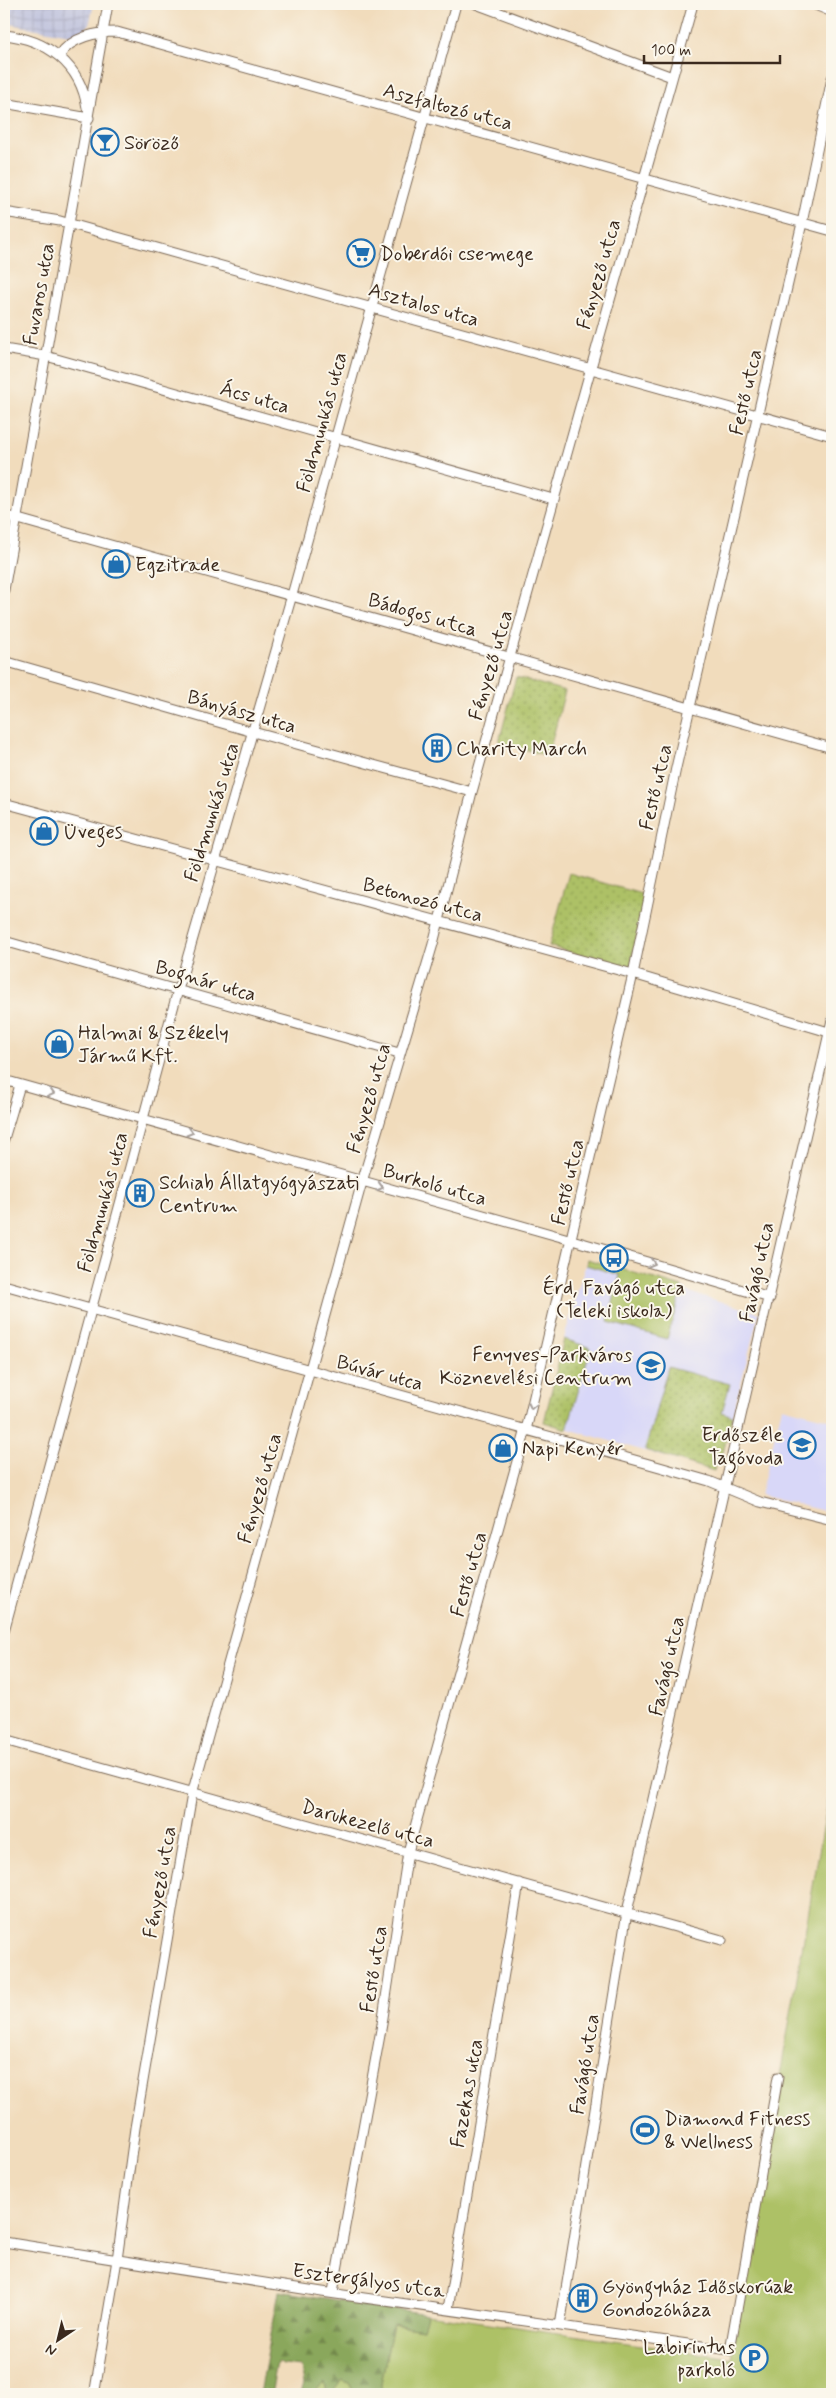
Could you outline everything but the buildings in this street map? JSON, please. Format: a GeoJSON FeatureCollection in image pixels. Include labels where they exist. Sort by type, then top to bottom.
{"type":"FeatureCollection","features":[{"type":"Feature","properties":{"kind":"street","name":"Fuvaros utca"},"geometry":{"type":"LineString","coordinates":[[4,590],[108,4]]}},
{"type":"Feature","properties":{"kind":"street","name":"Földmunkás utca"},"geometry":{"type":"LineString","coordinates":[[4,1631],[178,990],[292,595],[456,4]]}},
{"type":"Feature","properties":{"kind":"street"},"geometry":{"type":"LineString","coordinates":[[476,4],[672,77]]}},
{"type":"Feature","properties":{"kind":"street","name":"Fényező utca"},"geometry":{"type":"LineString","coordinates":[[96,2390],[117,2260],[135,2128],[192,1794],[362,1182],[438,920],[589,369],[693,4]]}},
{"type":"Feature","properties":{"kind":"street"},"geometry":{"type":"LineString","coordinates":[[812,4],[832,12]]}},
{"type":"Feature","properties":{"kind":"street","name":"Aszfaltozó utca"},"geometry":{"type":"LineString","coordinates":[[60,55],[65,47],[89,35],[117,32],[832,231]]}},
{"type":"Feature","properties":{"kind":"street"},"geometry":{"type":"LineString","coordinates":[[4,35],[27,39],[60,55],[80,81],[86,98],[89,118],[4,102]]}},
{"type":"Feature","properties":{"kind":"street","name":"Festő utca"},"geometry":{"type":"LineString","coordinates":[[332,2292],[382,2024],[408,1852],[526,1430],[572,1240],[633,974],[676,768],[802,223],[832,78]]}},
{"type":"Feature","properties":{"kind":"street","name":"Asztalos utca"},"geometry":{"type":"LineString","coordinates":[[4,212],[68,224],[832,436]]}},
{"type":"Feature","properties":{"kind":"street","name":"Ács utca"},"geometry":{"type":"LineString","coordinates":[[4,349],[46,356],[553,498]]}},
{"type":"Feature","properties":{"kind":"street","name":"Bádogos utca"},"geometry":{"type":"LineString","coordinates":[[4,515],[832,748]]}},
{"type":"Feature","properties":{"kind":"street","name":"Bányász utca"},"geometry":{"type":"LineString","coordinates":[[4,661],[472,792]]}},
{"type":"Feature","properties":{"kind":"street","name":"Betonozó utca"},"geometry":{"type":"LineString","coordinates":[[4,803],[438,920],[633,974],[831,1032]]}},
{"type":"Feature","properties":{"kind":"street","name":"Bognár utca"},"geometry":{"type":"LineString","coordinates":[[4,941],[399,1053]]}},
{"type":"Feature","properties":{"kind":"street","name":"Favágó utca"},"geometry":{"type":"LineString","coordinates":[[560,2326],[627,1912],[724,1487],[770,1298],[787,1208],[831,1032],[832,1020]]}},
{"type":"Feature","properties":{"kind":"street","name":"Burkoló utca"},"geometry":{"type":"LineString","coordinates":[[4,1080],[572,1240],[770,1298]]}},
{"type":"Feature","properties":{"kind":"street"},"geometry":{"type":"LineString","coordinates":[[4,1139],[20,1085]]}},
{"type":"Feature","properties":{"kind":"street","name":"Búvár utca"},"geometry":{"type":"LineString","coordinates":[[4,1285],[662,1467],[724,1487],[760,1502],[832,1520]]}},
{"type":"Feature","properties":{"kind":"street","name":"Darukezelő utca"},"geometry":{"type":"LineString","coordinates":[[4,1740],[192,1794],[627,1912],[722,1940]]}},
{"type":"Feature","properties":{"kind":"street","name":"Fazekas utca"},"geometry":{"type":"LineString","coordinates":[[448,2309],[519,1883]]}},
{"type":"Feature","properties":{"kind":"street","name":"Esztergályos utca"},"geometry":{"type":"LineString","coordinates":[[4,2242],[730,2350],[778,2077]]}},
{"type":"Feature","properties":{"kind":"shaded area"},"geometry":{"type":"Polygon","coordinates":[[[4,4],[94,4],[89,25],[80,34],[75,36],[4,23],[4,4]]]}},
{"type":"Feature","properties":{"kind":"shaded area","name":"Fenyves-Parkváros Köznevelési Centrum"},"geometry":{"type":"Polygon","coordinates":[[[587,1259],[682,1287],[689,1292],[759,1313],[720,1464],[716,1463],[714,1471],[544,1422],[565,1335],[587,1259]]]}},
{"type":"Feature","properties":{"kind":"shaded area","name":"Erdőszéle Tagóvoda"},"geometry":{"type":"Polygon","coordinates":[[[782,1407],[832,1420],[832,1513],[760,1495],[782,1407]]]}},
{"type":"Feature","properties":{"kind":"green space"},"geometry":{"type":"Polygon","coordinates":[[[516,677],[565,691],[548,756],[499,742],[516,677]]]}},
{"type":"Feature","properties":{"kind":"green space"},"geometry":{"type":"Polygon","coordinates":[[[569,873],[645,895],[630,970],[549,946],[569,873]]]}},
{"type":"Feature","properties":{"kind":"green space"},"geometry":{"type":"Polygon","coordinates":[[[587,1259],[682,1287],[667,1339],[608,1322],[620,1275],[586,1265],[587,1259]]]}},
{"type":"Feature","properties":{"kind":"green space"},"geometry":{"type":"Polygon","coordinates":[[[564,1339],[591,1348],[567,1429],[544,1422],[564,1339]]]}},
{"type":"Feature","properties":{"kind":"green space"},"geometry":{"type":"Polygon","coordinates":[[[668,1367],[730,1384],[722,1412],[732,1416],[720,1464],[716,1463],[714,1471],[645,1450],[668,1367]]]}},
{"type":"Feature","properties":{"kind":"green space"},"geometry":{"type":"Polygon","coordinates":[[[832,1777],[832,2394],[379,2394],[393,2324],[423,2329],[427,2314],[731,2358],[832,1777]]]}},
{"type":"Feature","properties":{"kind":"green space"},"geometry":{"type":"Polygon","coordinates":[[[279,2291],[427,2314],[423,2329],[393,2324],[379,2394],[355,2394],[349,2383],[342,2380],[333,2392],[327,2394],[325,2382],[317,2389],[315,2394],[301,2394],[304,2383],[301,2367],[282,2365],[277,2362],[272,2390],[268,2394],[260,2394],[279,2291]]]}},
{"type":"Feature","properties":{"kind":"green space"},"geometry":{"type":"Polygon","coordinates":[[[341,2380],[349,2383],[355,2394],[315,2394],[317,2389],[325,2382],[327,2393],[341,2380]]]}},
{"type":"Feature","properties":{"kind":"place","name":"Söröző"},"geometry":{"type":"Point","coordinates":[105,142]}},
{"type":"Feature","properties":{"kind":"place","name":"Doberdói csemege"},"geometry":{"type":"Point","coordinates":[361,253]}},
{"type":"Feature","properties":{"kind":"place","name":"Egzitrade"},"geometry":{"type":"Point","coordinates":[116,564]}},
{"type":"Feature","properties":{"kind":"place","name":"Charity March"},"geometry":{"type":"Point","coordinates":[437,748]}},
{"type":"Feature","properties":{"kind":"place","name":"Üveges"},"geometry":{"type":"Point","coordinates":[44,831]}},
{"type":"Feature","properties":{"kind":"place","name":"Halmai & Székely Jármű Kft."},"geometry":{"type":"Point","coordinates":[59,1044]}},
{"type":"Feature","properties":{"kind":"place","name":"Schiab Állatgyógyászati Centrum"},"geometry":{"type":"Point","coordinates":[140,1193]}},
{"type":"Feature","properties":{"kind":"place","name":"Érd, Favágó utca (Teleki iskola)"},"geometry":{"type":"Point","coordinates":[614,1258]}},
{"type":"Feature","properties":{"kind":"place","name":"Fenyves-Parkváros Köznevelési Centrum"},"geometry":{"type":"Point","coordinates":[651,1366]}},
{"type":"Feature","properties":{"kind":"place","name":"Erdőszéle Tagóvoda"},"geometry":{"type":"Point","coordinates":[802,1445]}},
{"type":"Feature","properties":{"kind":"place","name":"Napi Kenyér"},"geometry":{"type":"Point","coordinates":[503,1448]}},
{"type":"Feature","properties":{"kind":"place","name":"Diamond Fitness & Wellness"},"geometry":{"type":"Point","coordinates":[645,2130]}},
{"type":"Feature","properties":{"kind":"place","name":"Gyöngyház Időskorúak Gondozóháza"},"geometry":{"type":"Point","coordinates":[583,2298]}},
{"type":"Feature","properties":{"kind":"place","name":"Labirintus parkoló"},"geometry":{"type":"Point","coordinates":[754,2358]}}]}
